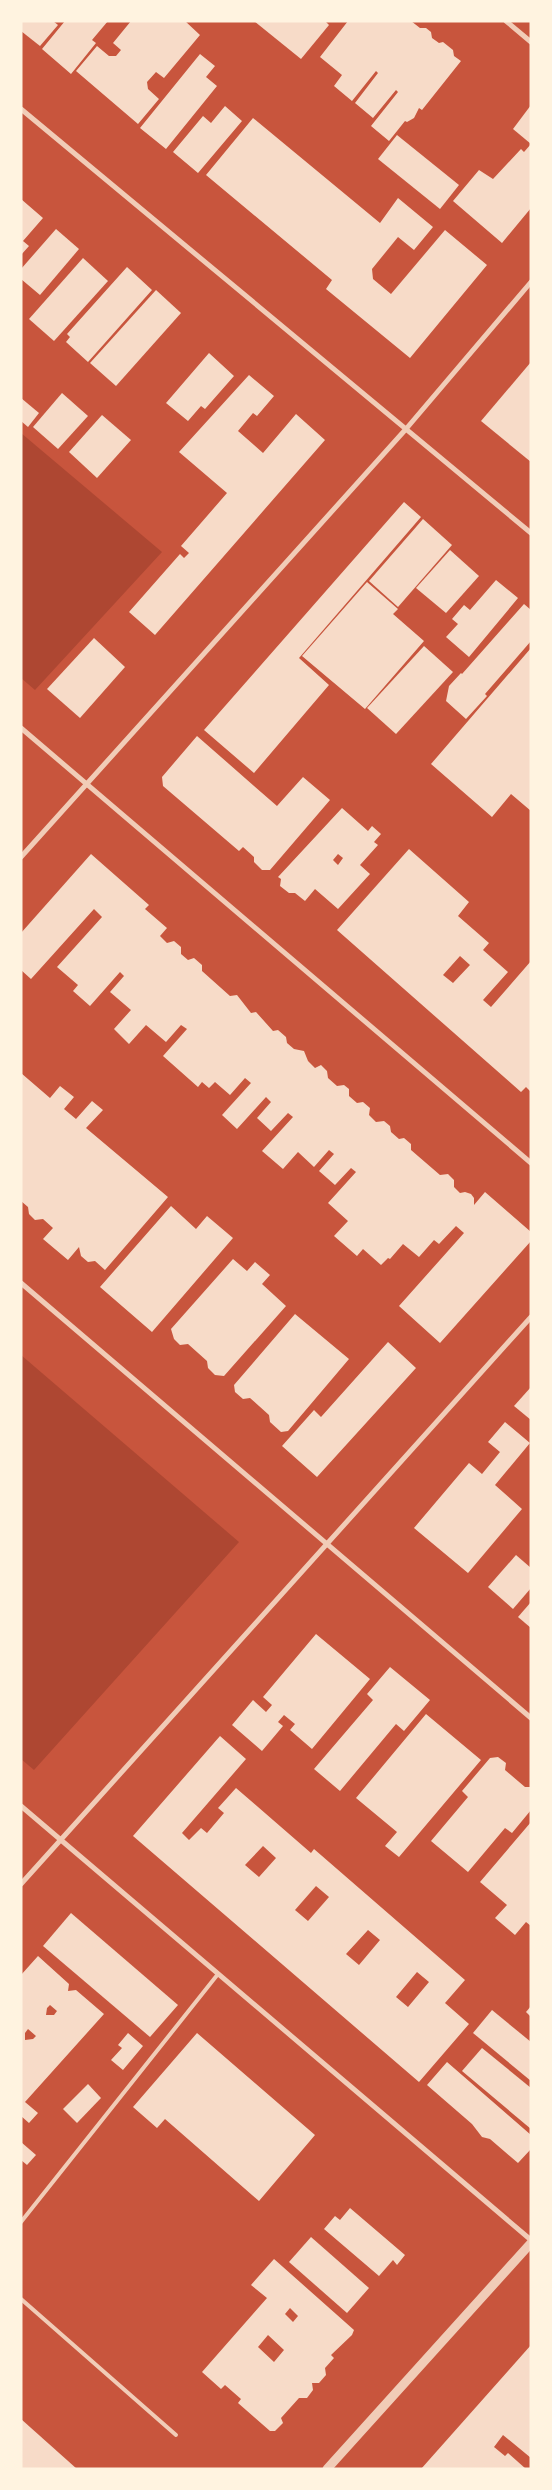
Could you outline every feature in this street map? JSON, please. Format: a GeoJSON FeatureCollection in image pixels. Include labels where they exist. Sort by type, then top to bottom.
{"type":"FeatureCollection","features":[{"type":"Feature","properties":{"kind":"street"},"geometry":{"type":"LineString","coordinates":[[506,21],[531,42]]}},
{"type":"Feature","properties":{"kind":"street"},"geometry":{"type":"LineString","coordinates":[[21,109],[531,533]]}},
{"type":"Feature","properties":{"kind":"street"},"geometry":{"type":"LineString","coordinates":[[21,857],[406,429],[531,282]]}},
{"type":"Feature","properties":{"kind":"street"},"geometry":{"type":"LineString","coordinates":[[21,728],[531,1163]]}},
{"type":"Feature","properties":{"kind":"street"},"geometry":{"type":"LineString","coordinates":[[21,1283],[531,1718]]}},
{"type":"Feature","properties":{"kind":"street"},"geometry":{"type":"LineString","coordinates":[[21,1884],[531,1317]]}},
{"type":"Feature","properties":{"kind":"street"},"geometry":{"type":"LineString","coordinates":[[21,1806],[531,2242],[327,2469]]}},
{"type":"Feature","properties":{"kind":"lane"},"geometry":{"type":"LineString","coordinates":[[21,2222],[218,1974]]}},
{"type":"Feature","properties":{"kind":"lane"},"geometry":{"type":"LineString","coordinates":[[21,2299],[176,2435]]}},
{"type":"Feature","properties":{"kind":"shaded area"},"geometry":{"type":"Polygon","coordinates":[[[21,433],[162,552],[35,690],[21,678],[21,433]]]}},
{"type":"Feature","properties":{"kind":"shaded area"},"geometry":{"type":"Polygon","coordinates":[[[21,1355],[239,1542],[34,1770],[21,1759],[21,1355]]]}},
{"type":"Feature","properties":{"kind":"building"},"geometry":{"type":"Polygon","coordinates":[[[21,21],[53,21],[58,25],[40,46],[21,31],[21,21]]]}},
{"type":"Feature","properties":{"kind":"building"},"geometry":{"type":"Polygon","coordinates":[[[65,21],[108,21],[92,40],[96,43],[71,74],[42,49],[65,21]]]}},
{"type":"Feature","properties":{"kind":"building"},"geometry":{"type":"Polygon","coordinates":[[[131,21],[185,21],[200,35],[164,78],[156,72],[147,82],[148,89],[159,99],[138,124],[76,71],[97,46],[109,56],[116,56],[121,50],[113,43],[131,21]]]}},
{"type":"Feature","properties":{"kind":"building"},"geometry":{"type":"Polygon","coordinates":[[[254,21],[325,21],[329,25],[301,59],[254,21]]]}},
{"type":"Feature","properties":{"kind":"building"},"geometry":{"type":"Polygon","coordinates":[[[348,21],[411,21],[420,28],[426,28],[431,32],[432,38],[439,43],[443,42],[453,50],[454,56],[461,61],[422,110],[419,108],[414,118],[407,122],[405,121],[389,141],[371,126],[398,92],[396,90],[373,118],[355,103],[378,73],[376,71],[352,101],[334,86],[342,75],[320,57],[348,21]]]}},
{"type":"Feature","properties":{"kind":"building"},"geometry":{"type":"Polygon","coordinates":[[[200,54],[215,66],[206,77],[217,86],[166,149],[140,128],[200,54]]]}},
{"type":"Feature","properties":{"kind":"building"},"geometry":{"type":"Polygon","coordinates":[[[531,105],[531,144],[513,129],[531,105]]]}},
{"type":"Feature","properties":{"kind":"building"},"geometry":{"type":"Polygon","coordinates":[[[225,106],[242,121],[198,173],[173,152],[203,116],[211,123],[225,106]]]}},
{"type":"Feature","properties":{"kind":"building"},"geometry":{"type":"Polygon","coordinates":[[[253,118],[380,223],[398,198],[433,227],[414,250],[398,237],[372,269],[373,279],[391,294],[445,230],[487,265],[410,358],[326,289],[332,280],[206,175],[253,118]]]}},
{"type":"Feature","properties":{"kind":"building"},"geometry":{"type":"Polygon","coordinates":[[[397,135],[459,185],[440,209],[378,159],[397,135]]]}},
{"type":"Feature","properties":{"kind":"building"},"geometry":{"type":"Polygon","coordinates":[[[531,144],[531,208],[502,243],[453,201],[479,170],[493,179],[521,149],[524,152],[531,144]]]}},
{"type":"Feature","properties":{"kind":"building"},"geometry":{"type":"Polygon","coordinates":[[[21,199],[43,218],[23,241],[29,246],[21,255],[21,199]]]}},
{"type":"Feature","properties":{"kind":"building"},"geometry":{"type":"Polygon","coordinates":[[[56,229],[79,249],[40,295],[21,279],[21,269],[56,229]]]}},
{"type":"Feature","properties":{"kind":"building"},"geometry":{"type":"Polygon","coordinates":[[[83,258],[108,281],[54,341],[29,319],[83,258]]]}},
{"type":"Feature","properties":{"kind":"building"},"geometry":{"type":"Polygon","coordinates":[[[127,267],[152,290],[88,362],[66,342],[70,337],[67,334],[127,267]]]}},
{"type":"Feature","properties":{"kind":"building"},"geometry":{"type":"Polygon","coordinates":[[[156,290],[181,313],[116,386],[90,363],[156,290]]]}},
{"type":"Feature","properties":{"kind":"building"},"geometry":{"type":"Polygon","coordinates":[[[209,353],[234,376],[205,409],[201,406],[188,421],[166,403],[209,353]]]}},
{"type":"Feature","properties":{"kind":"building"},"geometry":{"type":"Polygon","coordinates":[[[531,362],[531,462],[481,421],[531,362]]]}},
{"type":"Feature","properties":{"kind":"building"},"geometry":{"type":"Polygon","coordinates":[[[249,375],[274,396],[257,416],[253,413],[238,431],[263,453],[296,414],[325,440],[155,635],[129,612],[180,554],[184,558],[189,553],[181,546],[227,493],[179,452],[249,375]]]}},
{"type":"Feature","properties":{"kind":"building"},"geometry":{"type":"Polygon","coordinates":[[[62,393],[88,416],[58,449],[33,427],[62,393]]]}},
{"type":"Feature","properties":{"kind":"building"},"geometry":{"type":"Polygon","coordinates":[[[21,398],[39,413],[28,427],[21,421],[21,398]]]}},
{"type":"Feature","properties":{"kind":"building"},"geometry":{"type":"Polygon","coordinates":[[[102,415],[131,440],[97,478],[69,452],[102,415]]]}},
{"type":"Feature","properties":{"kind":"building"},"geometry":{"type":"Polygon","coordinates":[[[404,502],[421,517],[299,658],[329,685],[254,773],[204,730],[404,502]]]}},
{"type":"Feature","properties":{"kind":"building"},"geometry":{"type":"Polygon","coordinates":[[[423,519],[452,545],[398,607],[369,581],[423,519]]]}},
{"type":"Feature","properties":{"kind":"building"},"geometry":{"type":"Polygon","coordinates":[[[450,550],[479,576],[446,613],[416,588],[450,550]]]}},
{"type":"Feature","properties":{"kind":"building"},"geometry":{"type":"Polygon","coordinates":[[[496,580],[518,598],[469,657],[446,637],[458,624],[452,619],[464,605],[470,610],[496,580]]]}},
{"type":"Feature","properties":{"kind":"building"},"geometry":{"type":"Polygon","coordinates":[[[367,582],[398,609],[393,614],[424,641],[365,709],[302,656],[367,582]]]}},
{"type":"Feature","properties":{"kind":"building"},"geometry":{"type":"Polygon","coordinates":[[[524,604],[531,610],[531,641],[466,719],[446,701],[449,686],[524,604]]]}},
{"type":"Feature","properties":{"kind":"building"},"geometry":{"type":"Polygon","coordinates":[[[94,638],[125,667],[80,718],[47,689],[94,638]]]}},
{"type":"Feature","properties":{"kind":"building"},"geometry":{"type":"Polygon","coordinates":[[[424,646],[453,672],[396,734],[367,708],[424,646]]]}},
{"type":"Feature","properties":{"kind":"building"},"geometry":{"type":"Polygon","coordinates":[[[531,648],[531,811],[511,794],[492,817],[431,764],[531,648]]]}},
{"type":"Feature","properties":{"kind":"building"},"geometry":{"type":"Polygon","coordinates":[[[197,736],[277,806],[303,777],[330,800],[270,870],[262,870],[254,862],[254,857],[243,847],[239,851],[163,786],[162,777],[197,736]]]}},
{"type":"Feature","properties":{"kind":"building"},"geometry":{"type":"Polygon","coordinates":[[[342,808],[368,831],[372,826],[381,834],[374,842],[378,845],[360,865],[370,874],[338,909],[315,889],[305,901],[295,893],[289,893],[280,886],[281,879],[278,877],[342,808]],[[338,854],[333,860],[338,865],[343,858],[338,854]]]}},
{"type":"Feature","properties":{"kind":"building"},"geometry":{"type":"Polygon","coordinates":[[[409,849],[469,902],[458,916],[489,943],[483,950],[508,972],[483,1000],[491,1007],[531,961],[531,1092],[526,1087],[521,1092],[337,930],[409,849]],[[460,956],[443,975],[453,983],[470,965],[460,956]]]}},
{"type":"Feature","properties":{"kind":"building"},"geometry":{"type":"Polygon","coordinates":[[[91,854],[149,905],[145,909],[167,928],[160,936],[167,943],[174,941],[181,947],[181,954],[188,960],[194,958],[202,965],[202,971],[230,996],[237,995],[251,1013],[256,1012],[273,1031],[278,1030],[286,1037],[287,1043],[294,1049],[304,1051],[308,1061],[315,1068],[321,1065],[327,1071],[328,1078],[337,1086],[344,1085],[349,1089],[349,1096],[357,1103],[363,1102],[370,1108],[369,1115],[376,1122],[384,1121],[390,1126],[391,1132],[399,1139],[404,1138],[411,1144],[411,1150],[440,1175],[448,1174],[454,1180],[454,1187],[460,1193],[471,1194],[474,1198],[474,1205],[485,1192],[531,1232],[531,1241],[440,1343],[399,1306],[464,1233],[456,1226],[439,1244],[434,1240],[419,1257],[403,1244],[390,1259],[388,1258],[381,1265],[363,1249],[357,1256],[334,1236],[348,1221],[328,1203],[356,1172],[351,1168],[335,1185],[319,1171],[334,1154],[329,1150],[314,1167],[298,1152],[283,1169],[262,1151],[293,1117],[288,1113],[271,1131],[257,1118],[271,1102],[266,1097],[237,1129],[222,1115],[251,1083],[245,1078],[230,1095],[215,1082],[209,1088],[202,1082],[198,1087],[163,1056],[187,1029],[181,1025],[166,1042],[146,1025],[129,1044],[114,1029],[131,1010],[110,992],[124,976],[120,972],[90,1006],[73,991],[78,985],[57,967],[102,917],[94,909],[31,979],[21,970],[21,933],[91,854]]]}},
{"type":"Feature","properties":{"kind":"building"},"geometry":{"type":"Polygon","coordinates":[[[21,1073],[50,1098],[60,1086],[74,1097],[64,1109],[76,1119],[92,1101],[103,1110],[86,1128],[168,1197],[105,1270],[95,1261],[88,1262],[81,1256],[79,1247],[68,1260],[43,1239],[53,1228],[43,1219],[35,1220],[29,1214],[28,1207],[21,1201],[21,1073]]]}},
{"type":"Feature","properties":{"kind":"building"},"geometry":{"type":"Polygon","coordinates":[[[171,1206],[196,1229],[207,1216],[233,1238],[152,1332],[100,1287],[171,1206]]]}},
{"type":"Feature","properties":{"kind":"building"},"geometry":{"type":"Polygon","coordinates":[[[233,1259],[247,1271],[255,1262],[270,1275],[262,1284],[286,1306],[224,1376],[215,1375],[208,1368],[207,1361],[188,1344],[180,1345],[174,1339],[171,1329],[233,1259]]]}},
{"type":"Feature","properties":{"kind":"building"},"geometry":{"type":"Polygon","coordinates":[[[295,1314],[349,1359],[288,1431],[281,1432],[270,1422],[269,1415],[250,1398],[243,1399],[235,1392],[234,1385],[295,1314]]]}},
{"type":"Feature","properties":{"kind":"building"},"geometry":{"type":"Polygon","coordinates":[[[388,1342],[416,1368],[317,1477],[282,1446],[314,1410],[321,1417],[388,1342]]]}},
{"type":"Feature","properties":{"kind":"building"},"geometry":{"type":"Polygon","coordinates":[[[531,1387],[531,1420],[514,1406],[531,1387]]]}},
{"type":"Feature","properties":{"kind":"building"},"geometry":{"type":"Polygon","coordinates":[[[505,1422],[530,1443],[495,1485],[522,1509],[468,1573],[414,1528],[469,1463],[482,1474],[500,1452],[488,1442],[505,1422]]]}},
{"type":"Feature","properties":{"kind":"building"},"geometry":{"type":"Polygon","coordinates":[[[516,1555],[531,1568],[531,1588],[513,1609],[488,1587],[516,1555]]]}},
{"type":"Feature","properties":{"kind":"building"},"geometry":{"type":"Polygon","coordinates":[[[531,1602],[531,1628],[518,1617],[531,1602]]]}},
{"type":"Feature","properties":{"kind":"building"},"geometry":{"type":"Polygon","coordinates":[[[316,1634],[370,1679],[312,1749],[290,1730],[295,1724],[284,1715],[278,1722],[283,1726],[262,1751],[232,1725],[253,1700],[266,1712],[272,1705],[263,1697],[316,1634]]]}},
{"type":"Feature","properties":{"kind":"building"},"geometry":{"type":"Polygon","coordinates":[[[390,1667],[430,1700],[404,1731],[396,1724],[340,1791],[314,1769],[373,1700],[367,1694],[390,1667]]]}},
{"type":"Feature","properties":{"kind":"building"},"geometry":{"type":"Polygon","coordinates":[[[426,1714],[481,1760],[399,1857],[385,1846],[397,1832],[356,1798],[426,1714]]]}},
{"type":"Feature","properties":{"kind":"building"},"geometry":{"type":"Polygon","coordinates":[[[220,1736],[246,1759],[182,1833],[189,1840],[201,1828],[207,1833],[224,1813],[218,1808],[236,1788],[311,1853],[314,1849],[465,1980],[445,2003],[469,2024],[419,2082],[133,1836],[220,1736]],[[263,1846],[245,1865],[259,1877],[276,1858],[263,1846]],[[316,1886],[295,1910],[308,1921],[329,1897],[316,1886]],[[368,1930],[346,1954],[359,1965],[380,1940],[368,1930]],[[417,1972],[396,1997],[408,2007],[429,1982],[417,1972]]]}},
{"type":"Feature","properties":{"kind":"building"},"geometry":{"type":"Polygon","coordinates":[[[498,1757],[506,1763],[505,1770],[525,1787],[531,1787],[531,1810],[512,1833],[505,1828],[468,1872],[431,1841],[468,1797],[462,1791],[490,1758],[498,1757]]]}},
{"type":"Feature","properties":{"kind":"building"},"geometry":{"type":"Polygon","coordinates":[[[531,1822],[531,1926],[526,1922],[515,1935],[495,1918],[507,1905],[480,1882],[531,1822]]]}},
{"type":"Feature","properties":{"kind":"building"},"geometry":{"type":"Polygon","coordinates":[[[71,1913],[178,2005],[150,2037],[43,1946],[71,1913]]]}},
{"type":"Feature","properties":{"kind":"building"},"geometry":{"type":"Polygon","coordinates":[[[38,1956],[69,1984],[68,1991],[76,1990],[104,2014],[25,2102],[38,2113],[29,2123],[21,2116],[21,1975],[38,1956]],[[50,2005],[47,2008],[46,2015],[54,2015],[57,2011],[50,2005]],[[28,2029],[25,2033],[25,2040],[33,2039],[36,2036],[28,2029]]]}},
{"type":"Feature","properties":{"kind":"building"},"geometry":{"type":"Polygon","coordinates":[[[531,2006],[531,2017],[526,2012],[531,2006]]]}},
{"type":"Feature","properties":{"kind":"building"},"geometry":{"type":"Polygon","coordinates":[[[492,2010],[531,2042],[531,2081],[473,2033],[492,2010]]]}},
{"type":"Feature","properties":{"kind":"building"},"geometry":{"type":"Polygon","coordinates":[[[128,2033],[143,2046],[123,2070],[111,2060],[122,2048],[118,2045],[128,2033]]]}},
{"type":"Feature","properties":{"kind":"building"},"geometry":{"type":"Polygon","coordinates":[[[197,2033],[315,2135],[259,2201],[165,2119],[157,2128],[133,2107],[197,2033]]]}},
{"type":"Feature","properties":{"kind":"building"},"geometry":{"type":"Polygon","coordinates":[[[482,2048],[531,2088],[531,2129],[462,2071],[482,2048]]]}},
{"type":"Feature","properties":{"kind":"building"},"geometry":{"type":"Polygon","coordinates":[[[447,2062],[531,2135],[531,2149],[518,2163],[490,2139],[482,2137],[472,2124],[427,2085],[447,2062]]]}},
{"type":"Feature","properties":{"kind":"building"},"geometry":{"type":"Polygon","coordinates":[[[88,2084],[101,2098],[77,2123],[63,2109],[88,2084]]]}},
{"type":"Feature","properties":{"kind":"building"},"geometry":{"type":"Polygon","coordinates":[[[21,2142],[36,2155],[27,2165],[21,2160],[21,2142]]]}},
{"type":"Feature","properties":{"kind":"building"},"geometry":{"type":"Polygon","coordinates":[[[350,2208],[405,2255],[397,2265],[393,2260],[379,2276],[324,2229],[335,2216],[340,2220],[350,2208]]]}},
{"type":"Feature","properties":{"kind":"building"},"geometry":{"type":"Polygon","coordinates":[[[311,2237],[369,2288],[347,2313],[289,2262],[311,2237]]]}},
{"type":"Feature","properties":{"kind":"building"},"geometry":{"type":"Polygon","coordinates":[[[274,2259],[354,2330],[352,2335],[331,2355],[334,2358],[325,2368],[326,2375],[319,2383],[312,2383],[313,2390],[307,2398],[299,2398],[281,2418],[283,2423],[275,2431],[270,2431],[238,2403],[241,2399],[225,2385],[221,2389],[202,2372],[267,2298],[251,2285],[274,2259]],[[290,2308],[285,2314],[293,2322],[298,2316],[290,2308]],[[268,2335],[258,2347],[274,2362],[284,2350],[268,2335]]]}},
{"type":"Feature","properties":{"kind":"building"},"geometry":{"type":"Polygon","coordinates":[[[531,2345],[531,2458],[503,2435],[494,2447],[505,2456],[508,2453],[526,2469],[421,2469],[531,2345]]]}},
{"type":"Feature","properties":{"kind":"building"},"geometry":{"type":"Polygon","coordinates":[[[21,2419],[77,2469],[21,2469],[21,2419]]]}}]}
